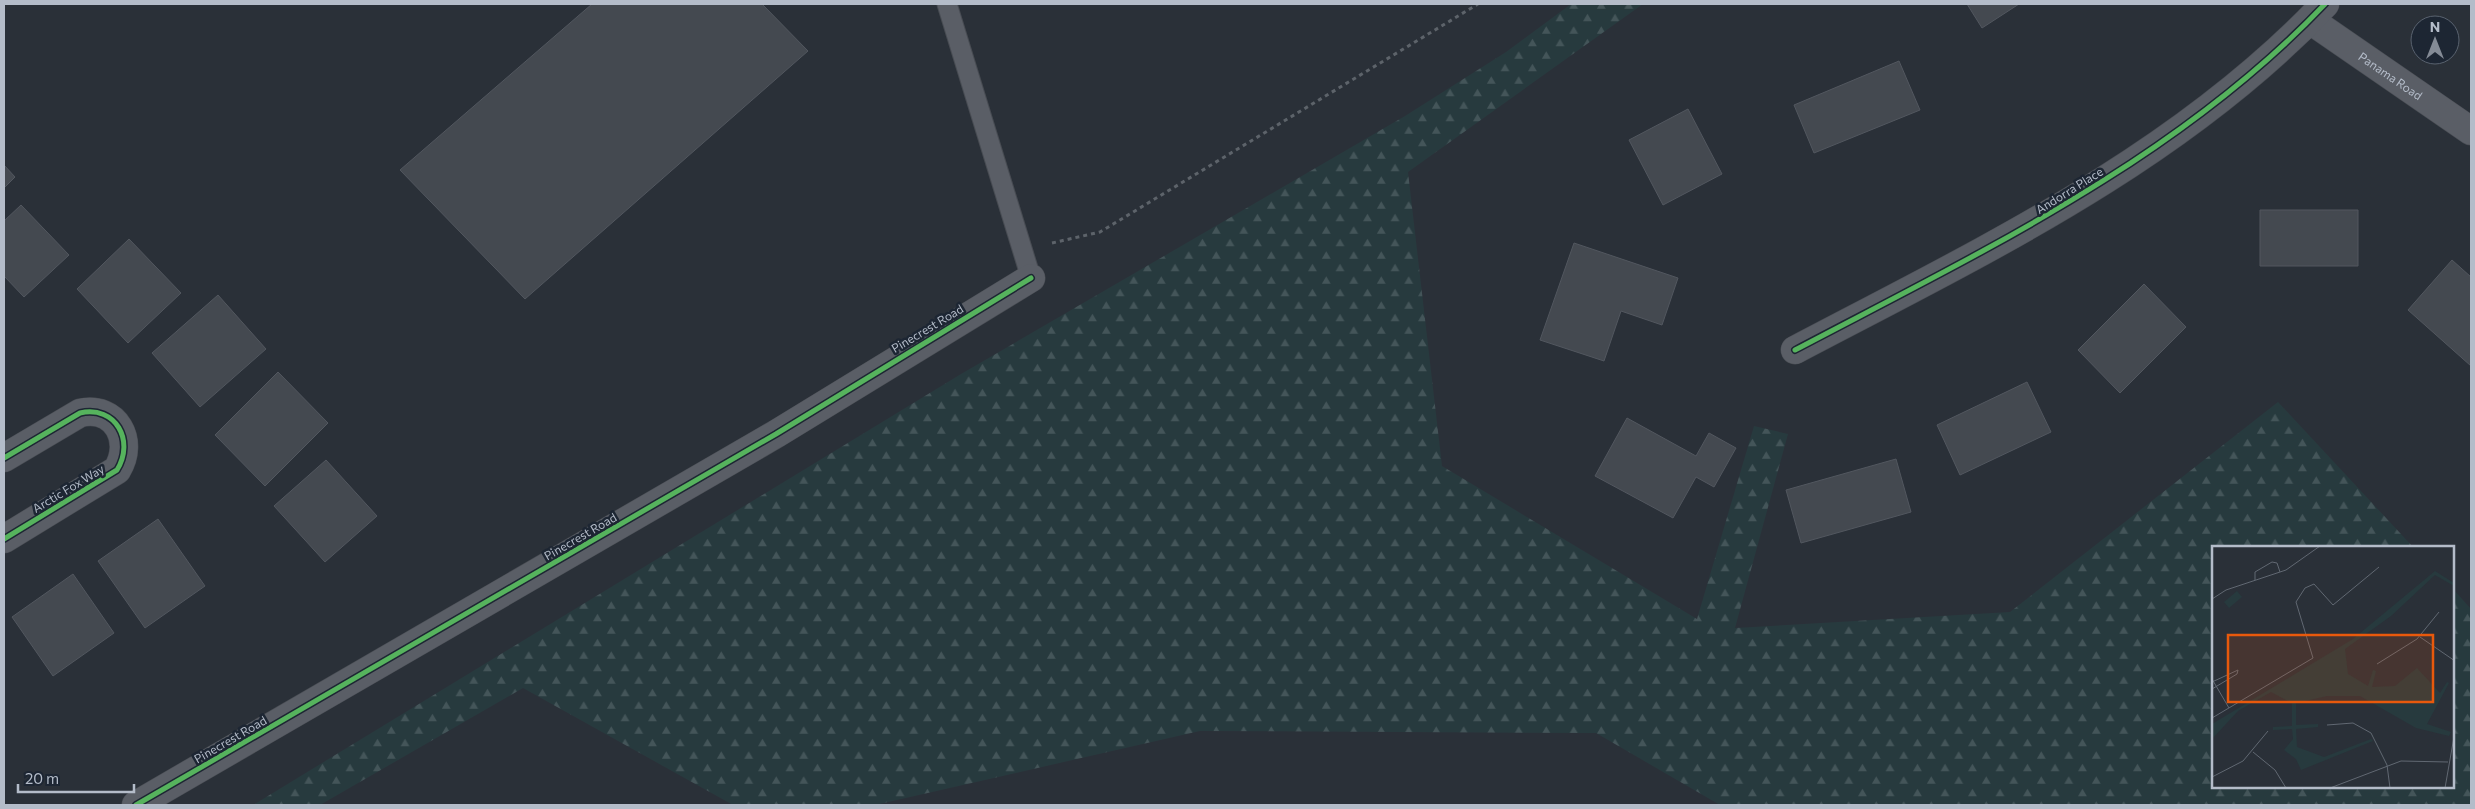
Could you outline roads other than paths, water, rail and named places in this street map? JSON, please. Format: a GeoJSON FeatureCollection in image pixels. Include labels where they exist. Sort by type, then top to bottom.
{"type":"FeatureCollection","features":[{"type":"Feature","properties":{"kind":"street","name":"Panama Road"},"geometry":{"type":"LineString","coordinates":[[2317,12],[2471,131]]}},
{"type":"Feature","properties":{"kind":"street","name":"Andorra Place"},"geometry":{"type":"LineString","coordinates":[[1795,350],[2028,227],[2134,160],[2203,111],[2273,54],[2317,12]]}},
{"type":"Feature","properties":{"kind":"street","name":"Pinecrest Road"},"geometry":{"type":"LineString","coordinates":[[136,805],[776,434],[1030,278]]}},
{"type":"Feature","properties":{"kind":"street","name":"Arctic Fox Way"},"geometry":{"type":"LineString","coordinates":[[4,458],[80,413],[90,411],[104,415],[119,427],[126,450],[117,470],[4,539]]}},
{"type":"Feature","properties":{"kind":"lane","name":"Pinecrest Road"},"geometry":{"type":"LineString","coordinates":[[947,4],[1030,278]]}}]}
